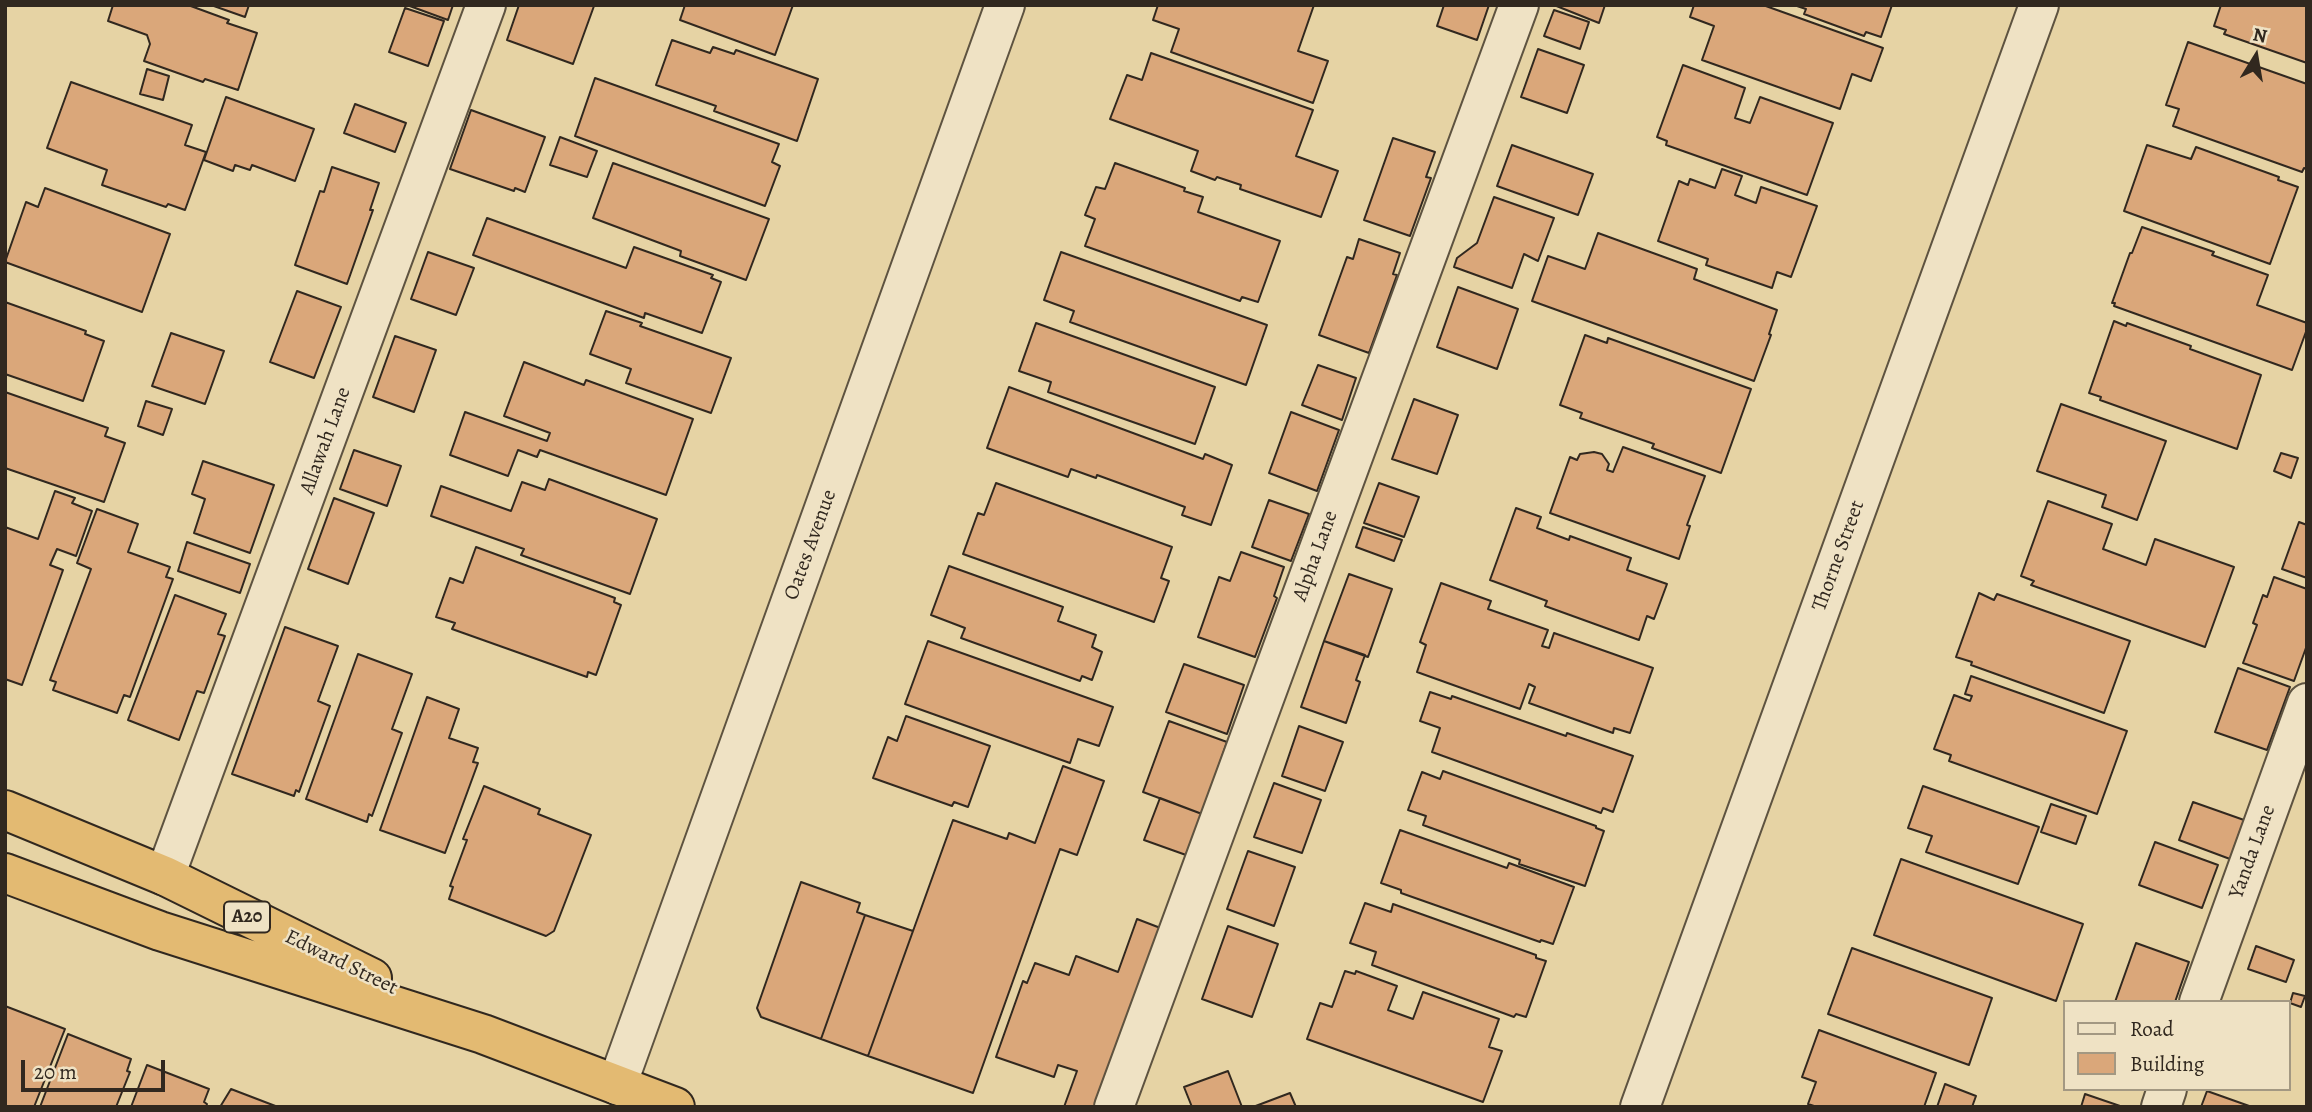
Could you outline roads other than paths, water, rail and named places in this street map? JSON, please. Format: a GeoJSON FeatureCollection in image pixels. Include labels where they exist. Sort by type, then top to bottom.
{"type":"FeatureCollection","features":[{"type":"Feature","properties":{"kind":"highway","name":"Edward Street"},"geometry":{"type":"LineString","coordinates":[[5,810],[165,876],[484,1034]]}},
{"type":"Feature","properties":{"kind":"highway","name":"Edward Street"},"geometry":{"type":"LineString","coordinates":[[5,873],[160,931],[484,1034],[675,1107]]}},
{"type":"Feature","properties":{"kind":"street","name":"Allawah Lane"},"geometry":{"type":"LineString","coordinates":[[165,876],[486,5]]}},
{"type":"Feature","properties":{"kind":"street","name":"Oates Avenue"},"geometry":{"type":"LineString","coordinates":[[617,1085],[1005,5]]}},
{"type":"Feature","properties":{"kind":"street","name":"Alpha Lane"},"geometry":{"type":"LineString","coordinates":[[1114,1107],[1519,5]]}},
{"type":"Feature","properties":{"kind":"street","name":"Thorne Street"},"geometry":{"type":"LineString","coordinates":[[1640,1107],[2039,5]]}},
{"type":"Feature","properties":{"kind":"street","name":"Yanda Lane"},"geometry":{"type":"LineString","coordinates":[[2200,1000],[2307,703]]}}]}
